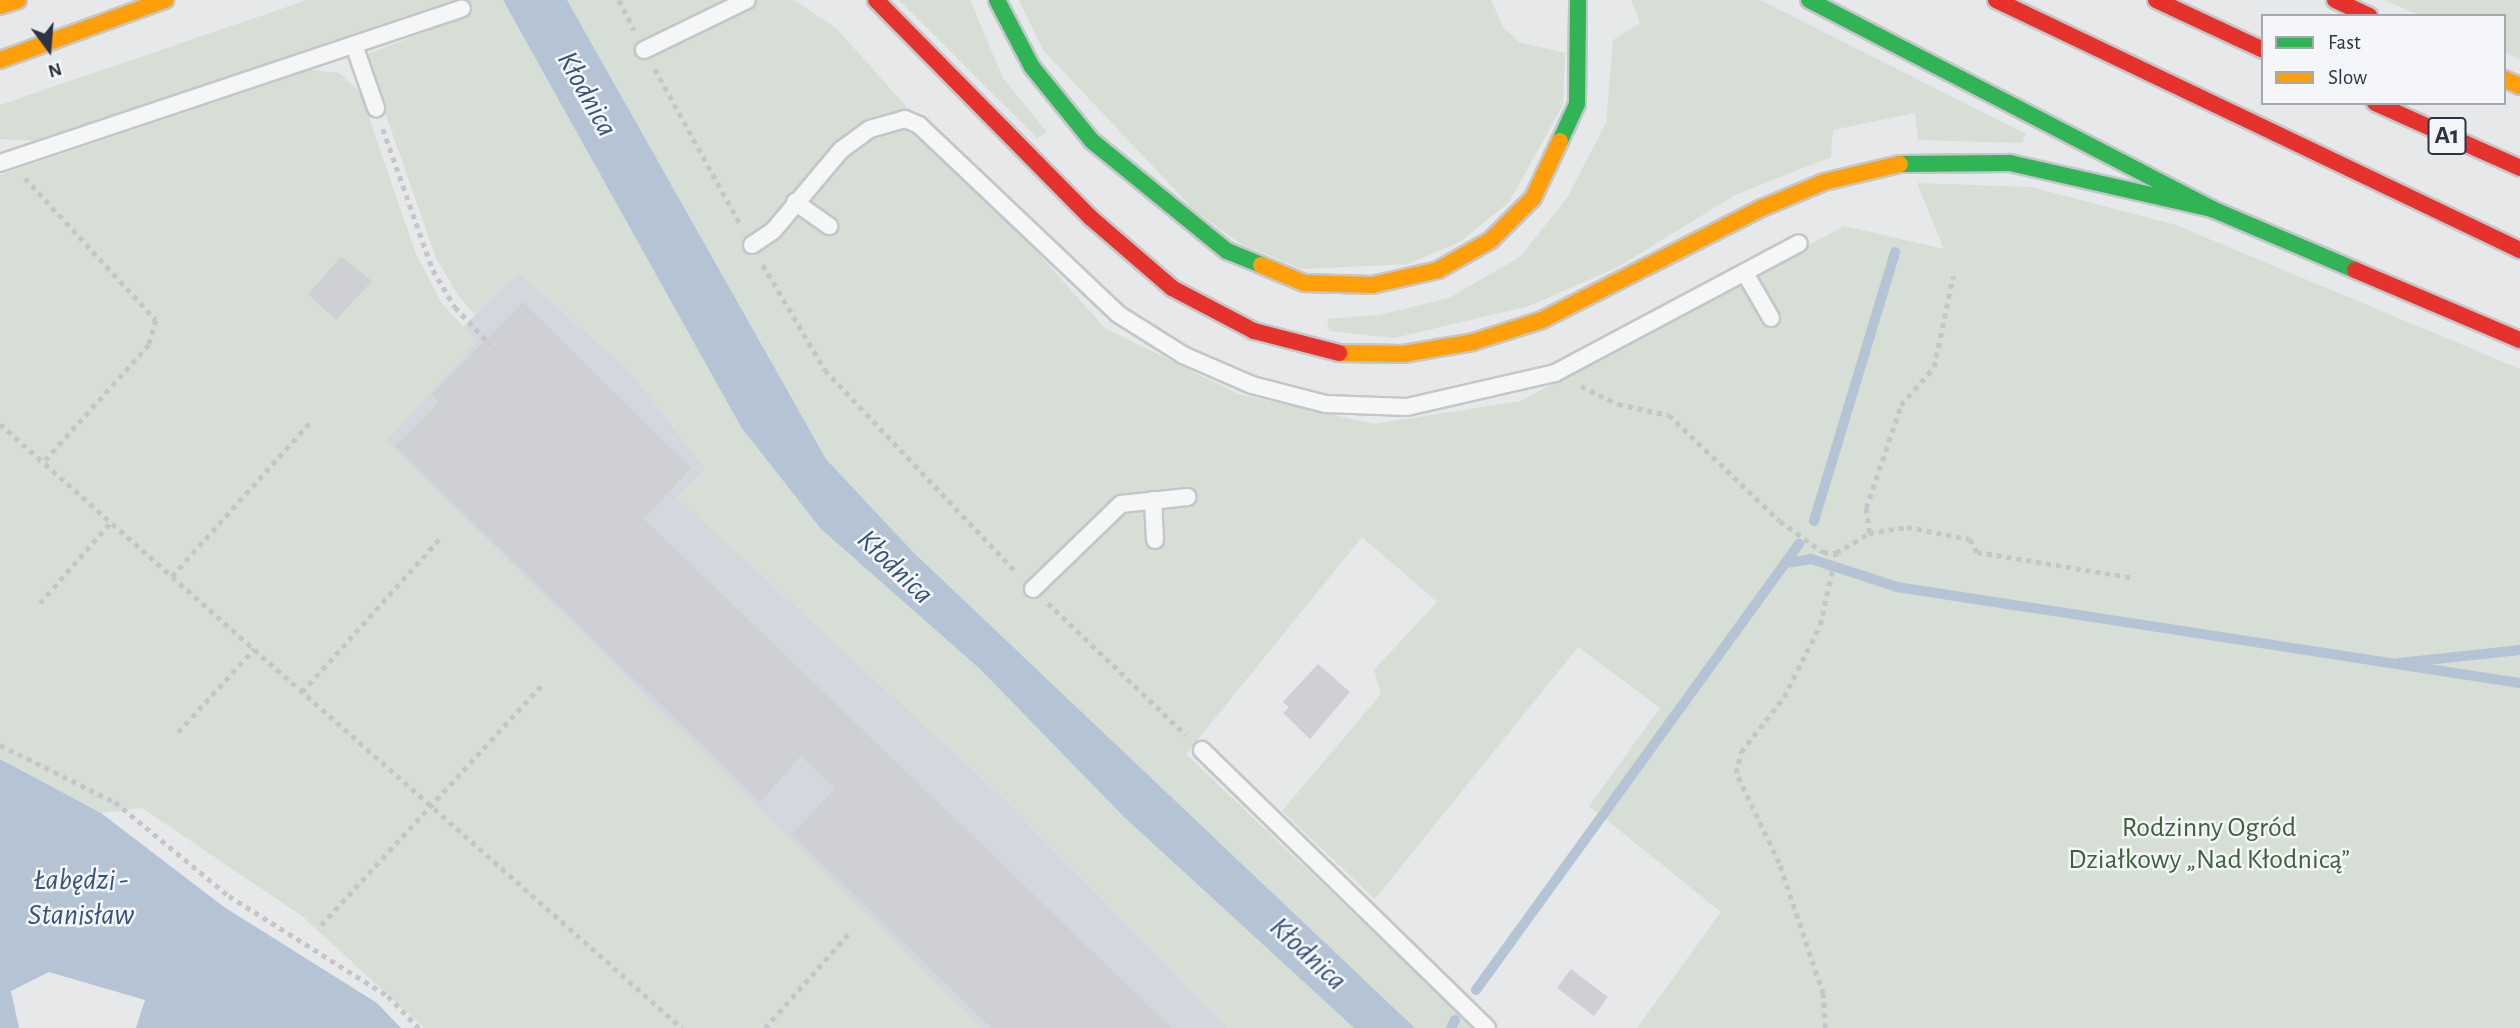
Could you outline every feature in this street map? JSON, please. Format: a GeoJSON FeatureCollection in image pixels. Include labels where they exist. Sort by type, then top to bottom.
{"type":"FeatureCollection","features":[{"type":"Feature","properties":{"kind":"main road"},"geometry":{"type":"LineString","coordinates":[[0,6],[18,0]]}},
{"type":"Feature","properties":{"kind":"main road"},"geometry":{"type":"LineString","coordinates":[[0,60],[165,0]]}},
{"type":"Feature","properties":{"kind":"main road"},"geometry":{"type":"LineString","coordinates":[[876,0],[1091,218],[1172,288],[1254,331],[1333,353],[1403,354],[1473,342],[1542,320],[1685,244],[1824,181],[1899,164],[1947,161],[2062,172],[2212,209]]}},
{"type":"Feature","properties":{"kind":"main road"},"geometry":{"type":"LineString","coordinates":[[997,0],[1032,67],[1092,141],[1227,251],[1304,283],[1372,285],[1438,270],[1491,240],[1532,198],[1577,104],[1578,0]]}},
{"type":"Feature","properties":{"kind":"main road"},"geometry":{"type":"LineString","coordinates":[[1808,0],[2212,209],[2520,340]]}},
{"type":"Feature","properties":{"kind":"main road"},"geometry":{"type":"LineString","coordinates":[[1996,0],[2520,250]]}},
{"type":"Feature","properties":{"kind":"main road"},"geometry":{"type":"LineString","coordinates":[[2156,0],[2261,49]]}},
{"type":"Feature","properties":{"kind":"main road"},"geometry":{"type":"LineString","coordinates":[[2335,0],[2365,14]]}},
{"type":"Feature","properties":{"kind":"main road","name":"A1"},"geometry":{"type":"LineString","coordinates":[[2379,105],[2520,168]]}},
{"type":"Feature","properties":{"kind":"lane"},"geometry":{"type":"LineString","coordinates":[[644,50],[747,0]]}},
{"type":"Feature","properties":{"kind":"lane"},"geometry":{"type":"LineString","coordinates":[[2,158],[355,48],[462,8]]}},
{"type":"Feature","properties":{"kind":"lane"},"geometry":{"type":"LineString","coordinates":[[355,48],[376,108]]}},
{"type":"Feature","properties":{"kind":"lane"},"geometry":{"type":"LineString","coordinates":[[752,245],[841,150],[870,129],[905,119],[927,132],[1118,314],[1183,355],[1252,385],[1326,404],[1407,407],[1555,373],[1799,243]]}},
{"type":"Feature","properties":{"kind":"lane"},"geometry":{"type":"LineString","coordinates":[[795,202],[829,226]]}},
{"type":"Feature","properties":{"kind":"lane"},"geometry":{"type":"LineString","coordinates":[[1745,273],[1771,318]]}},
{"type":"Feature","properties":{"kind":"lane"},"geometry":{"type":"LineString","coordinates":[[1033,589],[1105,514],[1121,503],[1188,497]]}},
{"type":"Feature","properties":{"kind":"lane"},"geometry":{"type":"LineString","coordinates":[[1153,500],[1156,540]]}},
{"type":"Feature","properties":{"kind":"lane"},"geometry":{"type":"LineString","coordinates":[[1202,750],[1488,1028]]}},
{"type":"Feature","properties":{"kind":"path"},"geometry":{"type":"LineString","coordinates":[[619,0],[752,245],[825,370],[1033,589],[1202,750]]}},
{"type":"Feature","properties":{"kind":"path"},"geometry":{"type":"LineString","coordinates":[[376,108],[433,270],[455,307],[490,344]]}},
{"type":"Feature","properties":{"kind":"path"},"geometry":{"type":"LineString","coordinates":[[2,158],[156,320],[149,345],[44,462]]}},
{"type":"Feature","properties":{"kind":"path"},"geometry":{"type":"LineString","coordinates":[[1869,533],[1866,508],[1902,405],[1934,367],[1953,276]]}},
{"type":"Feature","properties":{"kind":"path"},"geometry":{"type":"LineString","coordinates":[[1555,373],[1618,404],[1669,415],[1780,522],[1823,552],[1836,553],[1869,533],[1907,527],[1970,539],[1977,552],[2135,578]]}},
{"type":"Feature","properties":{"kind":"path"},"geometry":{"type":"LineString","coordinates":[[172,576],[312,420]]}},
{"type":"Feature","properties":{"kind":"path"},"geometry":{"type":"LineString","coordinates":[[0,424],[682,1028]]}},
{"type":"Feature","properties":{"kind":"path"},"geometry":{"type":"LineString","coordinates":[[40,603],[111,522]]}},
{"type":"Feature","properties":{"kind":"path"},"geometry":{"type":"LineString","coordinates":[[302,692],[440,538]]}},
{"type":"Feature","properties":{"kind":"path"},"geometry":{"type":"LineString","coordinates":[[1825,1028],[1823,994],[1779,863],[1736,774],[1741,752],[1784,696],[1819,625],[1837,561],[1836,553]]}},
{"type":"Feature","properties":{"kind":"path"},"geometry":{"type":"LineString","coordinates":[[178,732],[254,649]]}},
{"type":"Feature","properties":{"kind":"path"},"geometry":{"type":"LineString","coordinates":[[321,925],[541,686]]}},
{"type":"Feature","properties":{"kind":"path"},"geometry":{"type":"LineString","coordinates":[[0,746],[115,802],[229,896],[388,996],[419,1028]]}},
{"type":"Feature","properties":{"kind":"path"},"geometry":{"type":"LineString","coordinates":[[765,1028],[849,933]]}},
{"type":"Feature","properties":{"kind":"shaded area"},"geometry":{"type":"Polygon","coordinates":[[[518,273],[629,370],[706,469],[677,497],[1003,798],[1227,1028],[981,1028],[386,441],[476,342],[463,327],[518,273]]]}},
{"type":"Feature","properties":{"kind":"green space"},"geometry":{"type":"Polygon","coordinates":[[[307,0],[455,0],[40,141],[0,139],[0,105],[307,0]]]}},
{"type":"Feature","properties":{"kind":"green space"},"geometry":{"type":"Polygon","coordinates":[[[469,0],[503,0],[741,427],[821,529],[981,670],[1124,817],[1354,1028],[1227,1028],[1003,798],[677,498],[706,469],[629,370],[518,273],[475,315],[458,295],[436,258],[365,55],[473,13],[469,0]]]}},
{"type":"Feature","properties":{"kind":"green space","name":"Rodzinny Ogród Działkowy „Nad Kłodnicą”"},"geometry":{"type":"Polygon","coordinates":[[[567,0],[794,0],[836,28],[1105,328],[1238,394],[1374,424],[1521,401],[1844,226],[1944,249],[1917,183],[2031,187],[2176,225],[2520,369],[2520,1028],[1637,1028],[1721,912],[1589,806],[1660,708],[1578,647],[1375,899],[1282,811],[1381,694],[1374,670],[1437,602],[1362,537],[1186,754],[1474,1028],[1415,1028],[914,553],[826,459],[567,0]]]}},
{"type":"Feature","properties":{"kind":"green space"},"geometry":{"type":"Polygon","coordinates":[[[899,0],[970,0],[1003,78],[1047,132],[1037,138],[899,0]]]}},
{"type":"Feature","properties":{"kind":"green space"},"geometry":{"type":"Polygon","coordinates":[[[1019,0],[1491,0],[1503,27],[1519,42],[1565,53],[1563,105],[1509,202],[1460,242],[1408,264],[1302,269],[1241,244],[1196,212],[1043,50],[1019,0]]]}},
{"type":"Feature","properties":{"kind":"green space"},"geometry":{"type":"Polygon","coordinates":[[[1631,0],[1760,0],[2026,134],[2022,143],[1918,140],[1915,113],[1833,130],[1831,157],[1735,195],[1618,267],[1529,306],[1394,338],[1329,331],[1327,319],[1379,315],[1449,298],[1520,257],[1567,198],[1606,123],[1613,40],[1640,23],[1631,0]]]}},
{"type":"Feature","properties":{"kind":"green space"},"geometry":{"type":"Polygon","coordinates":[[[2385,0],[2520,0],[2520,59],[2506,53],[2506,14],[2416,14],[2385,0]]]}},
{"type":"Feature","properties":{"kind":"green space"},"geometry":{"type":"Polygon","coordinates":[[[310,70],[339,73],[360,92],[416,254],[442,304],[477,341],[386,441],[981,1028],[424,1028],[302,916],[142,808],[101,813],[0,759],[0,175],[310,70]]]}},
{"type":"Feature","properties":{"kind":"water","name":"Kłodnica"},"geometry":{"type":"Polygon","coordinates":[[[503,0],[567,0],[826,459],[914,553],[1415,1028],[1354,1028],[1124,817],[981,670],[821,529],[741,427],[503,0]]]}},
{"type":"Feature","properties":{"kind":"water","name":"Łabędzi - Stanisław"},"geometry":{"type":"Polygon","coordinates":[[[0,759],[101,813],[224,907],[377,1003],[401,1028],[136,1028],[145,1000],[49,972],[11,991],[19,1028],[0,1028],[0,759]]]}},
{"type":"Feature","properties":{"kind":"building"},"geometry":{"type":"Polygon","coordinates":[[[341,257],[372,281],[336,320],[308,294],[341,257]]]}},
{"type":"Feature","properties":{"kind":"building"},"geometry":{"type":"Polygon","coordinates":[[[523,302],[691,468],[644,519],[1172,1028],[991,1028],[792,834],[835,789],[801,756],[760,802],[395,446],[439,402],[431,395],[523,302]]]}},
{"type":"Feature","properties":{"kind":"building"},"geometry":{"type":"Polygon","coordinates":[[[1318,664],[1350,692],[1310,739],[1283,713],[1289,707],[1283,702],[1318,664]]]}},
{"type":"Feature","properties":{"kind":"building"},"geometry":{"type":"Polygon","coordinates":[[[1571,969],[1608,997],[1594,1016],[1557,988],[1571,969]]]}},
{"type":"Feature","properties":{"kind":"waterway"},"geometry":{"type":"LineString","coordinates":[[1814,521],[1895,252]]}},
{"type":"Feature","properties":{"kind":"waterway"},"geometry":{"type":"LineString","coordinates":[[1476,990],[1799,544]]}},
{"type":"Feature","properties":{"kind":"waterway"},"geometry":{"type":"LineString","coordinates":[[1786,563],[1811,559],[1897,587],[2520,683]]}},
{"type":"Feature","properties":{"kind":"waterway"},"geometry":{"type":"LineString","coordinates":[[2399,663],[2520,650]]}},
{"type":"Feature","properties":{"kind":"waterway"},"geometry":{"type":"LineString","coordinates":[[1451,1028],[1455,1020]]}},
{"type":"Feature","properties":{"kind":"traffic: fast"},"geometry":{"type":"LineString","coordinates":[[997,0],[1032,67],[1092,141],[1227,251],[1261,265]]}},
{"type":"Feature","properties":{"kind":"traffic: fast"},"geometry":{"type":"LineString","coordinates":[[1560,141],[1577,104],[1578,0]]}},
{"type":"Feature","properties":{"kind":"traffic: fast"},"geometry":{"type":"LineString","coordinates":[[1809,0],[2212,209],[2355,270]]}},
{"type":"Feature","properties":{"kind":"traffic: fast"},"geometry":{"type":"LineString","coordinates":[[1900,164],[2010,163],[2212,209]]}},
{"type":"Feature","properties":{"kind":"traffic: slow"},"geometry":{"type":"LineString","coordinates":[[0,6],[18,0]]}},
{"type":"Feature","properties":{"kind":"traffic: slow"},"geometry":{"type":"LineString","coordinates":[[0,60],[165,0]]}},
{"type":"Feature","properties":{"kind":"traffic: slow"},"geometry":{"type":"LineString","coordinates":[[2506,80],[2520,86]]}},
{"type":"Feature","properties":{"kind":"traffic: slow"},"geometry":{"type":"LineString","coordinates":[[1261,265],[1304,283],[1372,285],[1438,270],[1491,240],[1533,198],[1560,141]]}},
{"type":"Feature","properties":{"kind":"traffic: slow"},"geometry":{"type":"LineString","coordinates":[[1339,353],[1403,354],[1473,342],[1542,320],[1762,208],[1824,182],[1900,164]]}},
{"type":"Feature","properties":{"kind":"traffic: jam"},"geometry":{"type":"LineString","coordinates":[[876,0],[1091,218],[1172,288],[1254,331],[1339,353]]}},
{"type":"Feature","properties":{"kind":"traffic: jam"},"geometry":{"type":"LineString","coordinates":[[1996,0],[2520,250]]}},
{"type":"Feature","properties":{"kind":"traffic: jam"},"geometry":{"type":"LineString","coordinates":[[2156,0],[2261,49]]}},
{"type":"Feature","properties":{"kind":"traffic: jam"},"geometry":{"type":"LineString","coordinates":[[2335,0],[2365,14]]}},
{"type":"Feature","properties":{"kind":"traffic: jam"},"geometry":{"type":"LineString","coordinates":[[2379,105],[2520,168]]}},
{"type":"Feature","properties":{"kind":"traffic: jam"},"geometry":{"type":"LineString","coordinates":[[2355,270],[2520,340]]}}]}
